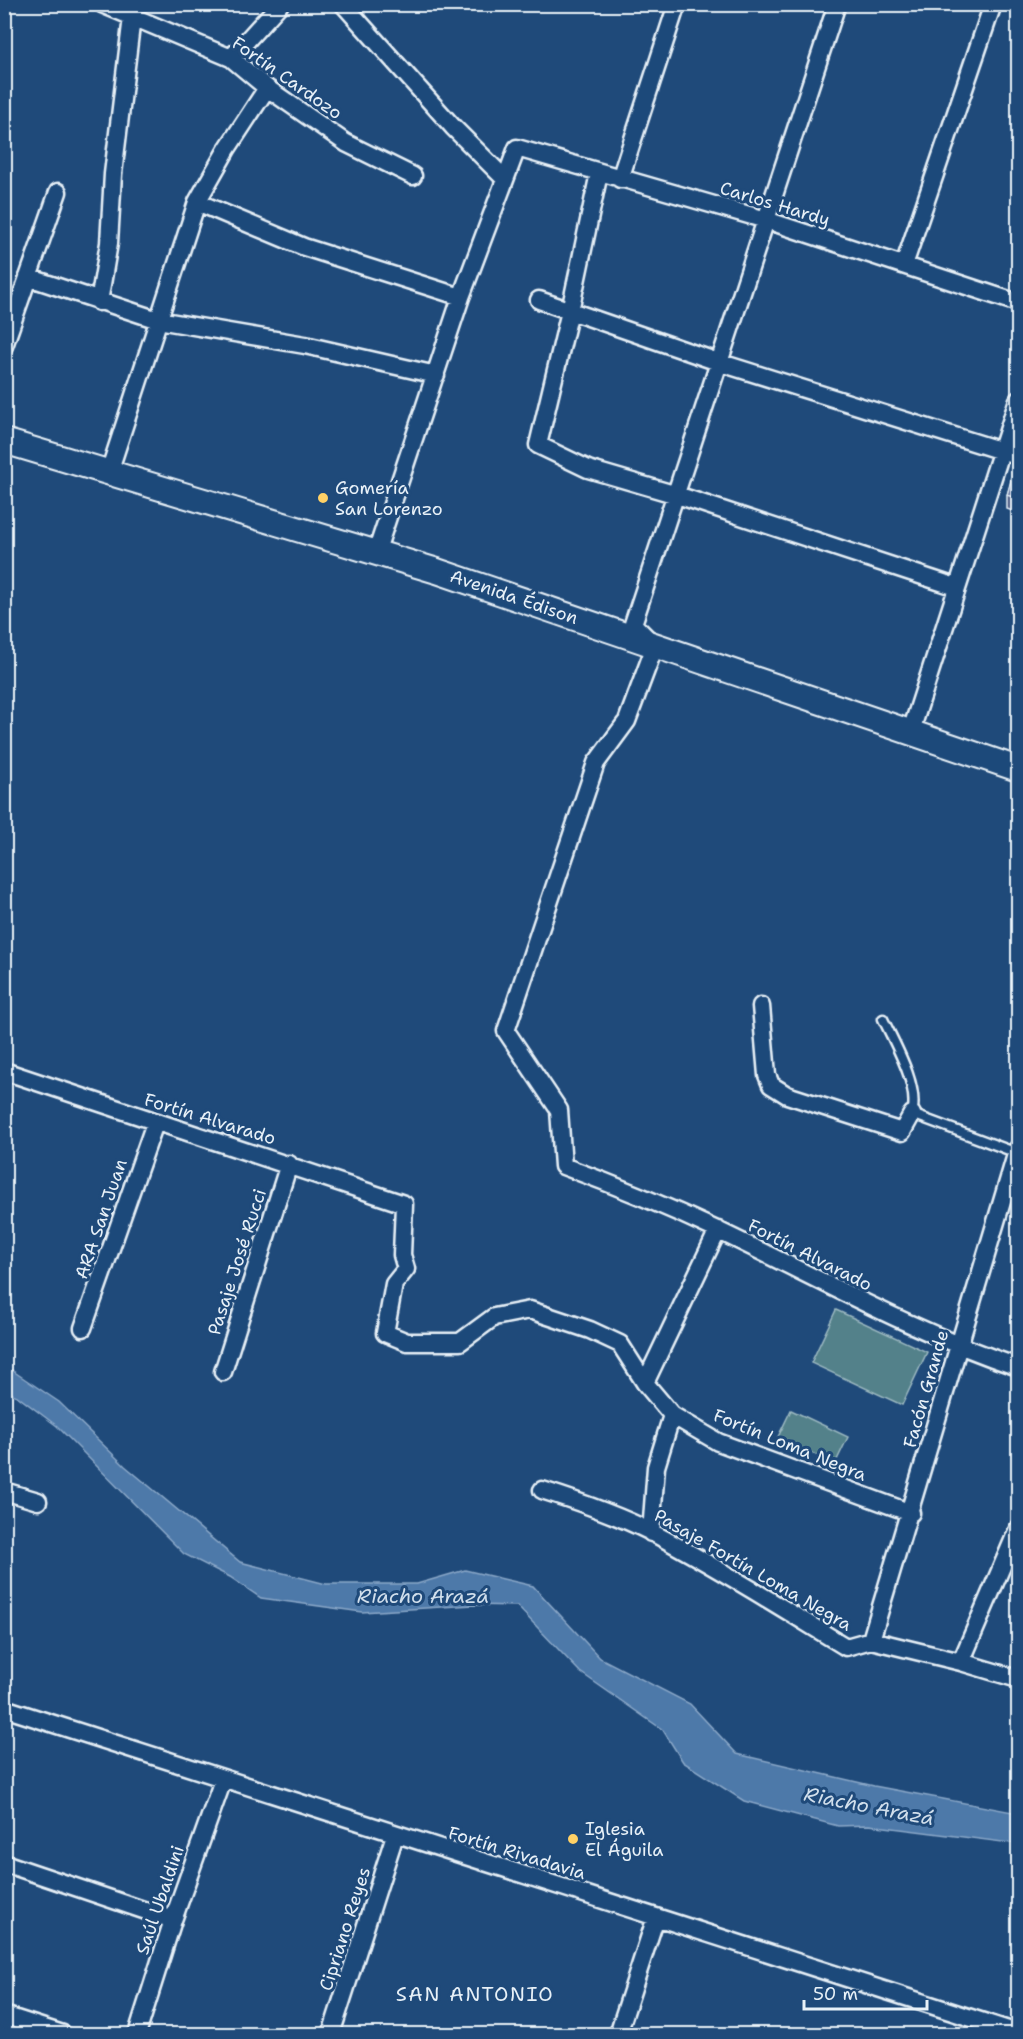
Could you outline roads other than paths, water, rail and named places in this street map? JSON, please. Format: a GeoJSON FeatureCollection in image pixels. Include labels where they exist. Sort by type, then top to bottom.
{"type":"FeatureCollection","features":[{"type":"Feature","properties":{"kind":"main road","name":"Avenida Édison"},"geometry":{"type":"LineString","coordinates":[[4,431],[116,470],[437,571],[655,646],[1018,756]]}},
{"type":"Feature","properties":{"kind":"main road","name":"Avenida Édison"},"geometry":{"type":"LineString","coordinates":[[4,441],[379,544],[633,624],[912,725],[1018,769]]}},
{"type":"Feature","properties":{"kind":"street","name":"Fortín Cardozo"},"geometry":{"type":"LineString","coordinates":[[102,4],[231,58],[267,88],[346,143],[413,176]]}},
{"type":"Feature","properties":{"kind":"street"},"geometry":{"type":"LineString","coordinates":[[231,58],[280,4]]}},
{"type":"Feature","properties":{"kind":"street"},"geometry":{"type":"LineString","coordinates":[[343,4],[453,127],[505,179],[461,297],[379,544]]}},
{"type":"Feature","properties":{"kind":"street"},"geometry":{"type":"LineString","coordinates":[[620,179],[677,4]]}},
{"type":"Feature","properties":{"kind":"street"},"geometry":{"type":"LineString","coordinates":[[655,646],[633,624],[721,363],[837,4]]}},
{"type":"Feature","properties":{"kind":"street"},"geometry":{"type":"LineString","coordinates":[[904,265],[993,4]]}},
{"type":"Feature","properties":{"kind":"street"},"geometry":{"type":"LineString","coordinates":[[99,302],[109,243],[113,174],[132,17]]}},
{"type":"Feature","properties":{"kind":"street"},"geometry":{"type":"LineString","coordinates":[[116,470],[158,320],[197,202],[227,149],[267,88]]}},
{"type":"Feature","properties":{"kind":"street","name":"Carlos Hardy"},"geometry":{"type":"LineString","coordinates":[[505,179],[517,148],[766,220],[1018,303]]}},
{"type":"Feature","properties":{"kind":"street"},"geometry":{"type":"LineString","coordinates":[[599,173],[570,311],[538,445],[588,470],[677,495],[956,588]]}},
{"type":"Feature","properties":{"kind":"street"},"geometry":{"type":"LineString","coordinates":[[4,346],[58,192]]}},
{"type":"Feature","properties":{"kind":"street"},"geometry":{"type":"LineString","coordinates":[[197,202],[304,247],[461,297]]}},
{"type":"Feature","properties":{"kind":"street"},"geometry":{"type":"LineString","coordinates":[[28,277],[158,320],[305,345],[436,375]]}},
{"type":"Feature","properties":{"kind":"street"},"geometry":{"type":"LineString","coordinates":[[539,300],[721,363],[1018,456]]}},
{"type":"Feature","properties":{"kind":"street"},"geometry":{"type":"LineString","coordinates":[[912,725],[1018,400]]}},
{"type":"Feature","properties":{"kind":"street","name":"Fortín Alvarado"},"geometry":{"type":"LineString","coordinates":[[655,646],[627,721],[596,763],[506,1031],[559,1110],[563,1166],[718,1230],[879,1312],[958,1347],[1018,1367]]}},
{"type":"Feature","properties":{"kind":"street"},"geometry":{"type":"LineString","coordinates":[[761,1006],[767,1075],[771,1085],[788,1095],[902,1132],[912,1114]]}},
{"type":"Feature","properties":{"kind":"street","name":"Fortín Alvarado"},"geometry":{"type":"LineString","coordinates":[[4,1071],[404,1204],[402,1255],[406,1269],[394,1284],[385,1333]]}},
{"type":"Feature","properties":{"kind":"street","name":"ARA San Juan"},"geometry":{"type":"LineString","coordinates":[[84,1328],[155,1123]]}},
{"type":"Feature","properties":{"kind":"street","name":"Facón Grande"},"geometry":{"type":"LineString","coordinates":[[871,1640],[911,1513],[958,1347],[1018,1150]]}},
{"type":"Feature","properties":{"kind":"street","name":"Pasaje José Rucci"},"geometry":{"type":"LineString","coordinates":[[223,1372],[289,1164]]}},
{"type":"Feature","properties":{"kind":"street"},"geometry":{"type":"LineString","coordinates":[[645,1383],[718,1230]]}},
{"type":"Feature","properties":{"kind":"street","name":"Fortín Loma Negra"},"geometry":{"type":"LineString","coordinates":[[385,1333],[407,1342],[460,1342],[494,1317],[530,1310],[590,1330],[620,1344],[645,1383],[672,1415],[718,1442],[911,1513]]}},
{"type":"Feature","properties":{"kind":"street"},"geometry":{"type":"LineString","coordinates":[[651,1533],[656,1467],[672,1415]]}},
{"type":"Feature","properties":{"kind":"street","name":"Pasaje Fortín Loma Negra"},"geometry":{"type":"LineString","coordinates":[[542,1490],[597,1508],[651,1533],[736,1580],[846,1647],[871,1640],[961,1662],[1018,1679]]}},
{"type":"Feature","properties":{"kind":"street"},"geometry":{"type":"LineString","coordinates":[[4,1491],[39,1501]]}},
{"type":"Feature","properties":{"kind":"street"},"geometry":{"type":"LineString","coordinates":[[961,1662],[1018,1528]]}},
{"type":"Feature","properties":{"kind":"street","name":"Fortín Rivadavia"},"geometry":{"type":"LineString","coordinates":[[4,1708],[1018,2034]]}},
{"type":"Feature","properties":{"kind":"street","name":"Saúl Ubaldini"},"geometry":{"type":"LineString","coordinates":[[137,2034],[173,1920],[223,1780]]}},
{"type":"Feature","properties":{"kind":"street","name":"Cipriano Reyes"},"geometry":{"type":"LineString","coordinates":[[331,2034],[395,1835]]}},
{"type":"Feature","properties":{"kind":"street"},"geometry":{"type":"LineString","coordinates":[[4,1863],[173,1920]]}},
{"type":"Feature","properties":{"kind":"street"},"geometry":{"type":"LineString","coordinates":[[618,2034],[656,1917]]}},
{"type":"Feature","properties":{"kind":"street"},"geometry":{"type":"LineString","coordinates":[[4,2015],[63,2034]]}},
{"type":"Feature","properties":{"kind":"lane"},"geometry":{"type":"LineString","coordinates":[[883,1019],[902,1057],[915,1103],[912,1114],[1018,1150]]}},
{"type":"Feature","properties":{"kind":"water","name":"Riacho Arazá"},"geometry":{"type":"Polygon","coordinates":[[[4,1365],[59,1402],[125,1466],[240,1562],[326,1584],[417,1584],[465,1570],[533,1586],[600,1658],[690,1704],[737,1754],[874,1786],[1018,1813],[1018,1844],[869,1825],[838,1826],[744,1801],[683,1762],[663,1730],[580,1672],[517,1606],[473,1605],[362,1612],[261,1598],[230,1577],[184,1554],[57,1426],[17,1396],[5,1391],[4,1365]]]}},
{"type":"Feature","properties":{"kind":"place","name":"Gomería San Lorenzo"},"geometry":{"type":"Point","coordinates":[323,498]}},
{"type":"Feature","properties":{"kind":"place","name":"Iglesia El Águila"},"geometry":{"type":"Point","coordinates":[573,1839]}},
{"type":"Feature","properties":{"kind":"district","name":"SAN ANTONIO"},"geometry":{"type":"Point","coordinates":[475,1994]}}]}
